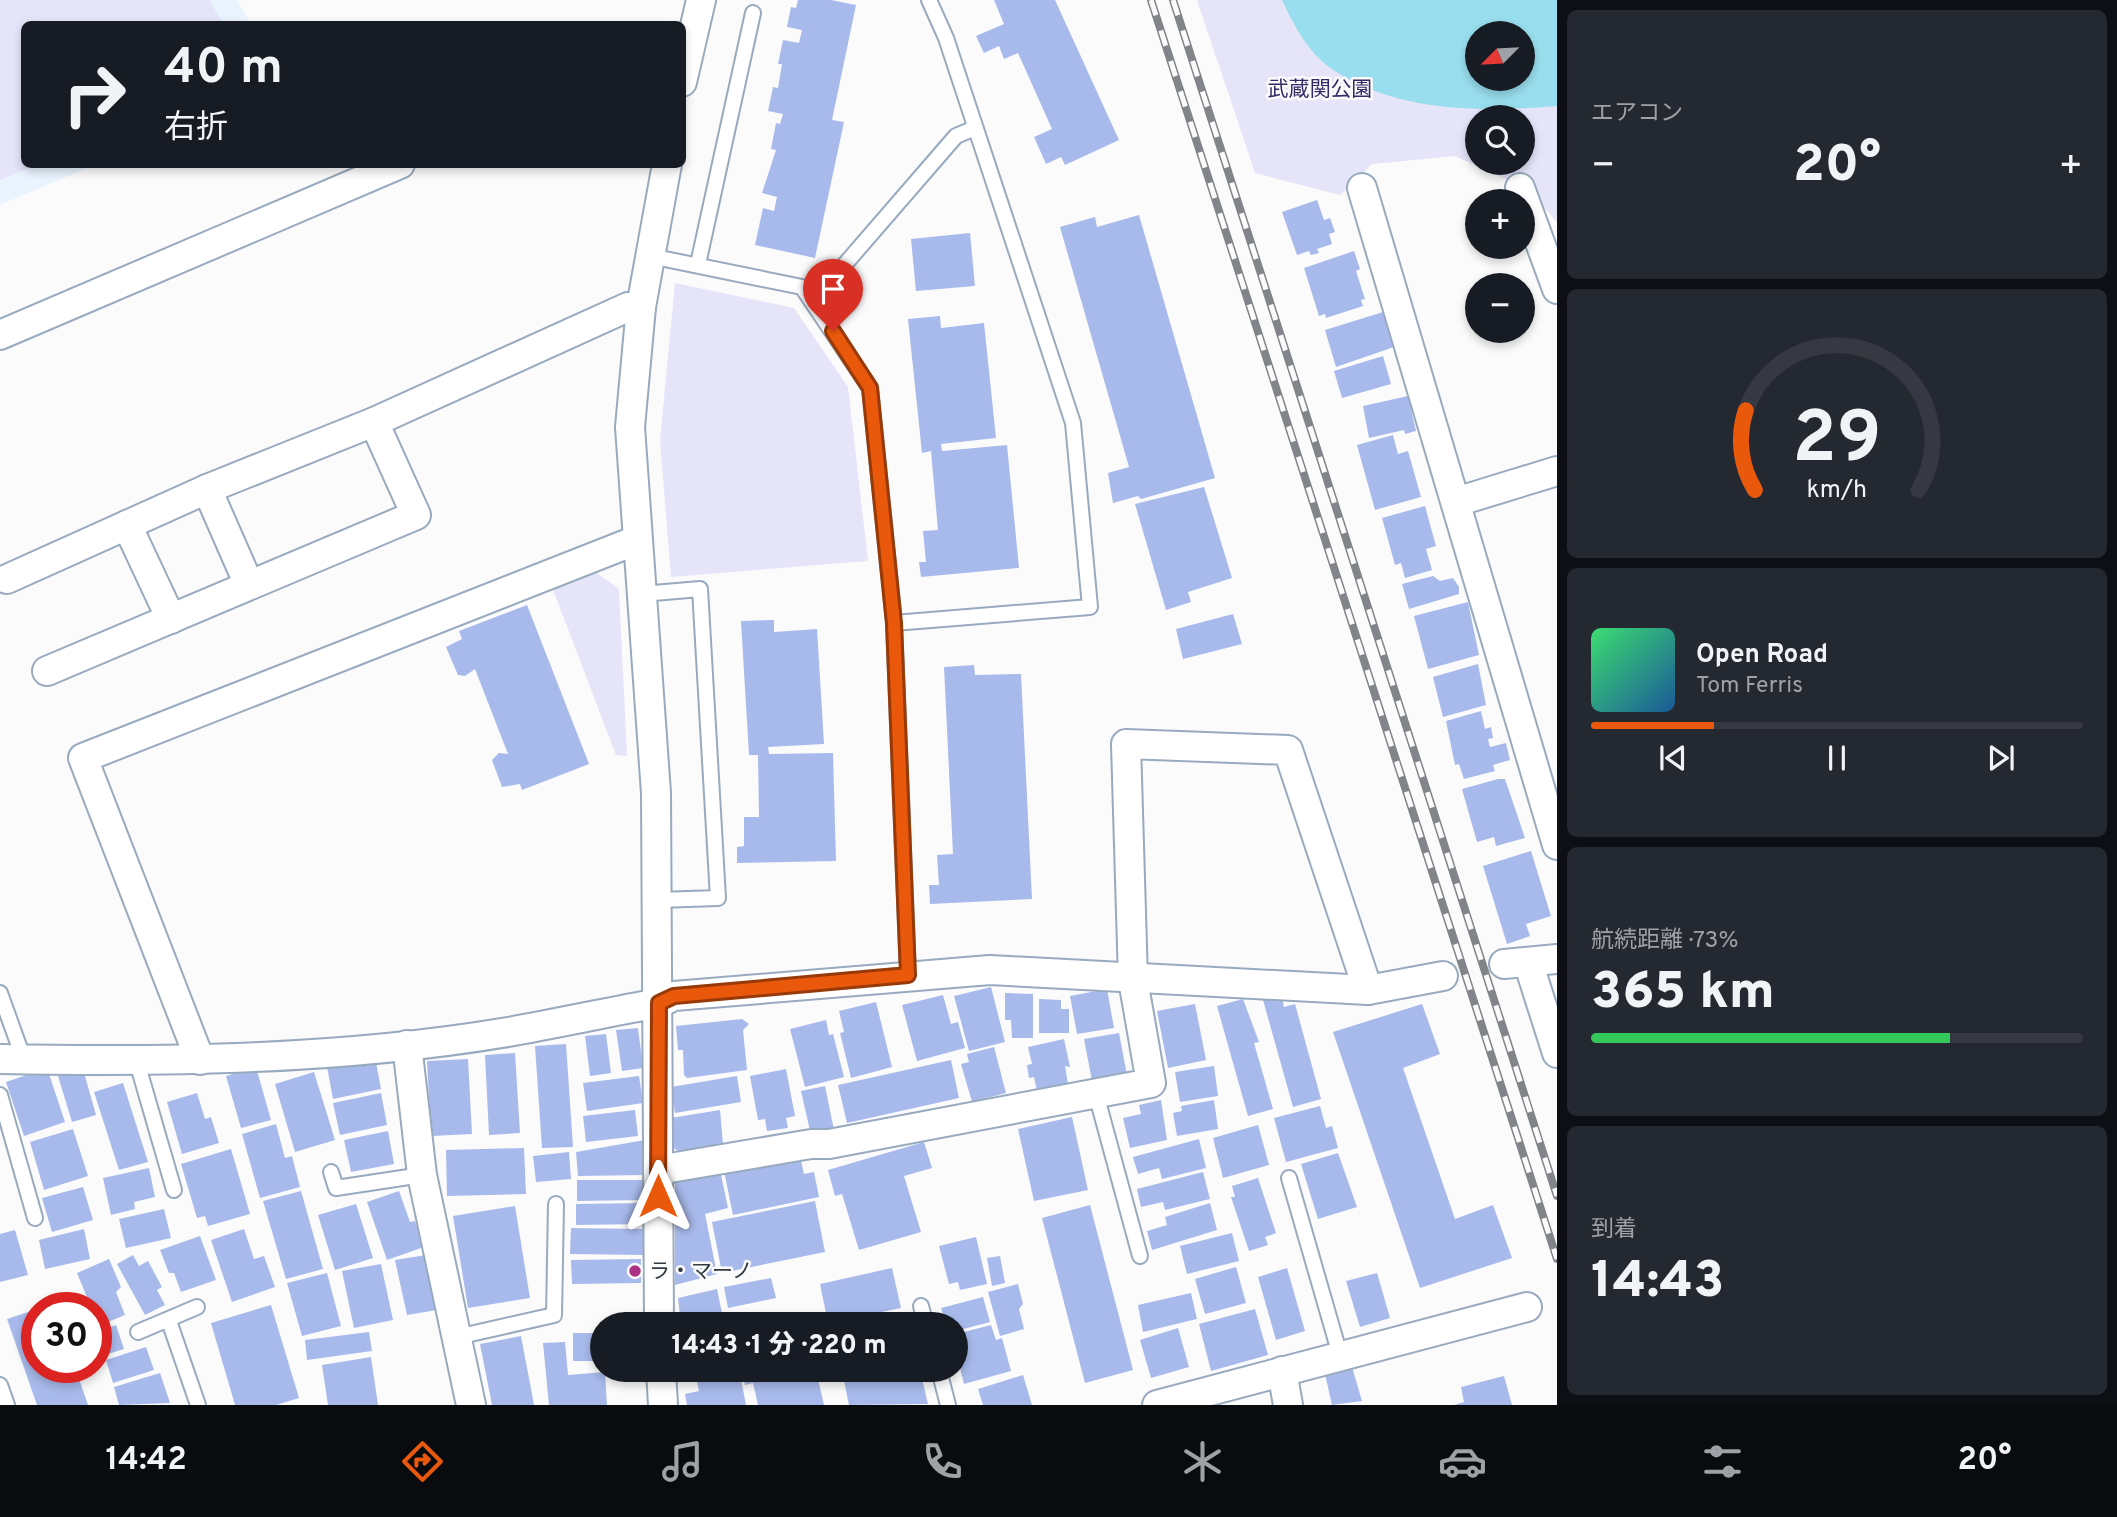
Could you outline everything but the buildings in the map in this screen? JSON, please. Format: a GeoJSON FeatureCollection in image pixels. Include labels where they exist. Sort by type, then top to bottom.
{"type":"FeatureCollection","features":[{"type":"Feature","properties":{"kind":"street"},"geometry":{"type":"LineString","coordinates":[[686,49],[701,0]]}},
{"type":"Feature","properties":{"kind":"street"},"geometry":{"type":"LineString","coordinates":[[0,335],[392,168]]}},
{"type":"Feature","properties":{"kind":"street"},"geometry":{"type":"LineString","coordinates":[[659,1312],[656,793],[630,427],[641,307],[666,168]]}},
{"type":"Feature","properties":{"kind":"street"},"geometry":{"type":"LineString","coordinates":[[1362,188],[1557,845]]}},
{"type":"Feature","properties":{"kind":"street"},"geometry":{"type":"LineString","coordinates":[[1520,188],[1557,289]]}},
{"type":"Feature","properties":{"kind":"street"},"geometry":{"type":"LineString","coordinates":[[7,579],[207,489],[374,422],[628,307],[641,307]]}},
{"type":"Feature","properties":{"kind":"street"},"geometry":{"type":"LineString","coordinates":[[47,671],[416,515],[374,422]]}},
{"type":"Feature","properties":{"kind":"street"},"geometry":{"type":"LineString","coordinates":[[1456,502],[1557,471]]}},
{"type":"Feature","properties":{"kind":"street"},"geometry":{"type":"LineString","coordinates":[[207,489],[249,586]]}},
{"type":"Feature","properties":{"kind":"street"},"geometry":{"type":"LineString","coordinates":[[127,525],[171,619]]}},
{"type":"Feature","properties":{"kind":"street"},"geometry":{"type":"LineString","coordinates":[[200,1060],[83,758],[637,540]]}},
{"type":"Feature","properties":{"kind":"street"},"geometry":{"type":"LineString","coordinates":[[658,1170],[811,1144],[829,1144],[1151,1083],[1133,980],[1126,744],[1288,750],[1368,989]]}},
{"type":"Feature","properties":{"kind":"street"},"geometry":{"type":"LineString","coordinates":[[1557,959],[1516,963],[1557,1053]]}},
{"type":"Feature","properties":{"kind":"street"},"geometry":{"type":"LineString","coordinates":[[12,1059],[200,1060],[407,1045],[507,1032],[659,1003],[674,996],[990,970],[1133,980],[1368,989],[1443,976]]}},
{"type":"Feature","properties":{"kind":"street"},"geometry":{"type":"LineString","coordinates":[[407,1045],[422,1175],[471,1405]]}},
{"type":"Feature","properties":{"kind":"street"},"geometry":{"type":"LineString","coordinates":[[1157,1405],[1527,1307]]}},
{"type":"Feature","properties":{"kind":"street"},"geometry":{"type":"LineString","coordinates":[[1283,1371],[1288,1405]]}},
{"type":"Feature","properties":{"kind":"street"},"geometry":{"type":"LineString","coordinates":[[662,1382],[663,1405]]}},
{"type":"Feature","properties":{"kind":"lane"},"geometry":{"type":"LineString","coordinates":[[894,623],[1090,607],[1073,423],[946,38],[929,0]]}},
{"type":"Feature","properties":{"kind":"lane"},"geometry":{"type":"LineString","coordinates":[[698,264],[753,12]]}},
{"type":"Feature","properties":{"kind":"lane"},"geometry":{"type":"LineString","coordinates":[[814,300],[956,136],[975,128]]}},
{"type":"Feature","properties":{"kind":"lane"},"geometry":{"type":"LineString","coordinates":[[650,256],[802,287],[814,300],[870,388],[894,623],[908,975]]}},
{"type":"Feature","properties":{"kind":"lane"},"geometry":{"type":"LineString","coordinates":[[642,594],[701,589],[718,898],[658,900]]}},
{"type":"Feature","properties":{"kind":"lane"},"geometry":{"type":"LineString","coordinates":[[0,993],[12,1059]]}},
{"type":"Feature","properties":{"kind":"lane"},"geometry":{"type":"LineString","coordinates":[[136,1059],[174,1190]]}},
{"type":"Feature","properties":{"kind":"lane"},"geometry":{"type":"LineString","coordinates":[[1096,1094],[1140,1256]]}},
{"type":"Feature","properties":{"kind":"lane"},"geometry":{"type":"LineString","coordinates":[[0,1095],[34,1218]]}},
{"type":"Feature","properties":{"kind":"lane"},"geometry":{"type":"LineString","coordinates":[[331,1172],[336,1188],[422,1175]]}},
{"type":"Feature","properties":{"kind":"lane"},"geometry":{"type":"LineString","coordinates":[[1289,1178],[1340,1355]]}},
{"type":"Feature","properties":{"kind":"lane"},"geometry":{"type":"LineString","coordinates":[[457,1337],[554,1315],[556,1203]]}},
{"type":"Feature","properties":{"kind":"lane"},"geometry":{"type":"LineString","coordinates":[[921,1306],[923,1312]]}},
{"type":"Feature","properties":{"kind":"lane"},"geometry":{"type":"LineString","coordinates":[[138,1332],[197,1307]]}},
{"type":"Feature","properties":{"kind":"lane"},"geometry":{"type":"LineString","coordinates":[[169,1321],[198,1405]]}},
{"type":"Feature","properties":{"kind":"lane"},"geometry":{"type":"LineString","coordinates":[[942,1382],[948,1405]]}},
{"type":"Feature","properties":{"kind":"lane"},"geometry":{"type":"LineString","coordinates":[[0,1385],[7,1405]]}},
{"type":"Feature","properties":{"kind":"shaded area"},"geometry":{"type":"Polygon","coordinates":[[[0,0],[237,0],[249,21],[21,21],[21,168],[87,168],[0,205],[0,0]]]}},
{"type":"Feature","properties":{"kind":"green space"},"geometry":{"type":"Polygon","coordinates":[[[0,0],[209,0],[222,21],[21,21],[21,168],[28,168],[0,180],[0,0]]]}},
{"type":"Feature","properties":{"kind":"green space","name":"武蔵関公園"},"geometry":{"type":"Polygon","coordinates":[[[1197,0],[1557,0],[1557,222],[1535,197],[1535,189],[1527,189],[1496,175],[1535,175],[1535,105],[1465,105],[1465,161],[1455,156],[1372,164],[1340,195],[1255,173],[1197,0]]]}},
{"type":"Feature","properties":{"kind":"green space"},"geometry":{"type":"Polygon","coordinates":[[[675,283],[794,308],[848,387],[868,561],[671,577],[660,440],[675,283]]]}},
{"type":"Feature","properties":{"kind":"green space"},"geometry":{"type":"Polygon","coordinates":[[[594,571],[619,589],[627,756],[616,755],[552,587],[594,571]]]}},
{"type":"Feature","properties":{"kind":"water"},"geometry":{"type":"Polygon","coordinates":[[[1282,0],[1557,0],[1557,106],[1465,105],[1465,108],[1412,102],[1357,83],[1332,69],[1302,38],[1282,0]]]}},
{"type":"Feature","properties":{"kind":"railway"},"geometry":{"type":"LineString","coordinates":[[1151,0],[1557,1259]]}},
{"type":"Feature","properties":{"kind":"railway"},"geometry":{"type":"LineString","coordinates":[[1173,0],[1557,1196]]}},
{"type":"Feature","properties":{"kind":"place","name":"ラ・マーノ"},"geometry":{"type":"Point","coordinates":[635,1271]}},
{"type":"Feature","properties":{"kind":"route"},"geometry":{"type":"LineString","coordinates":[[658,1196],[659,1003],[674,996],[908,975],[894,623],[870,388],[833,331]]}}]}
